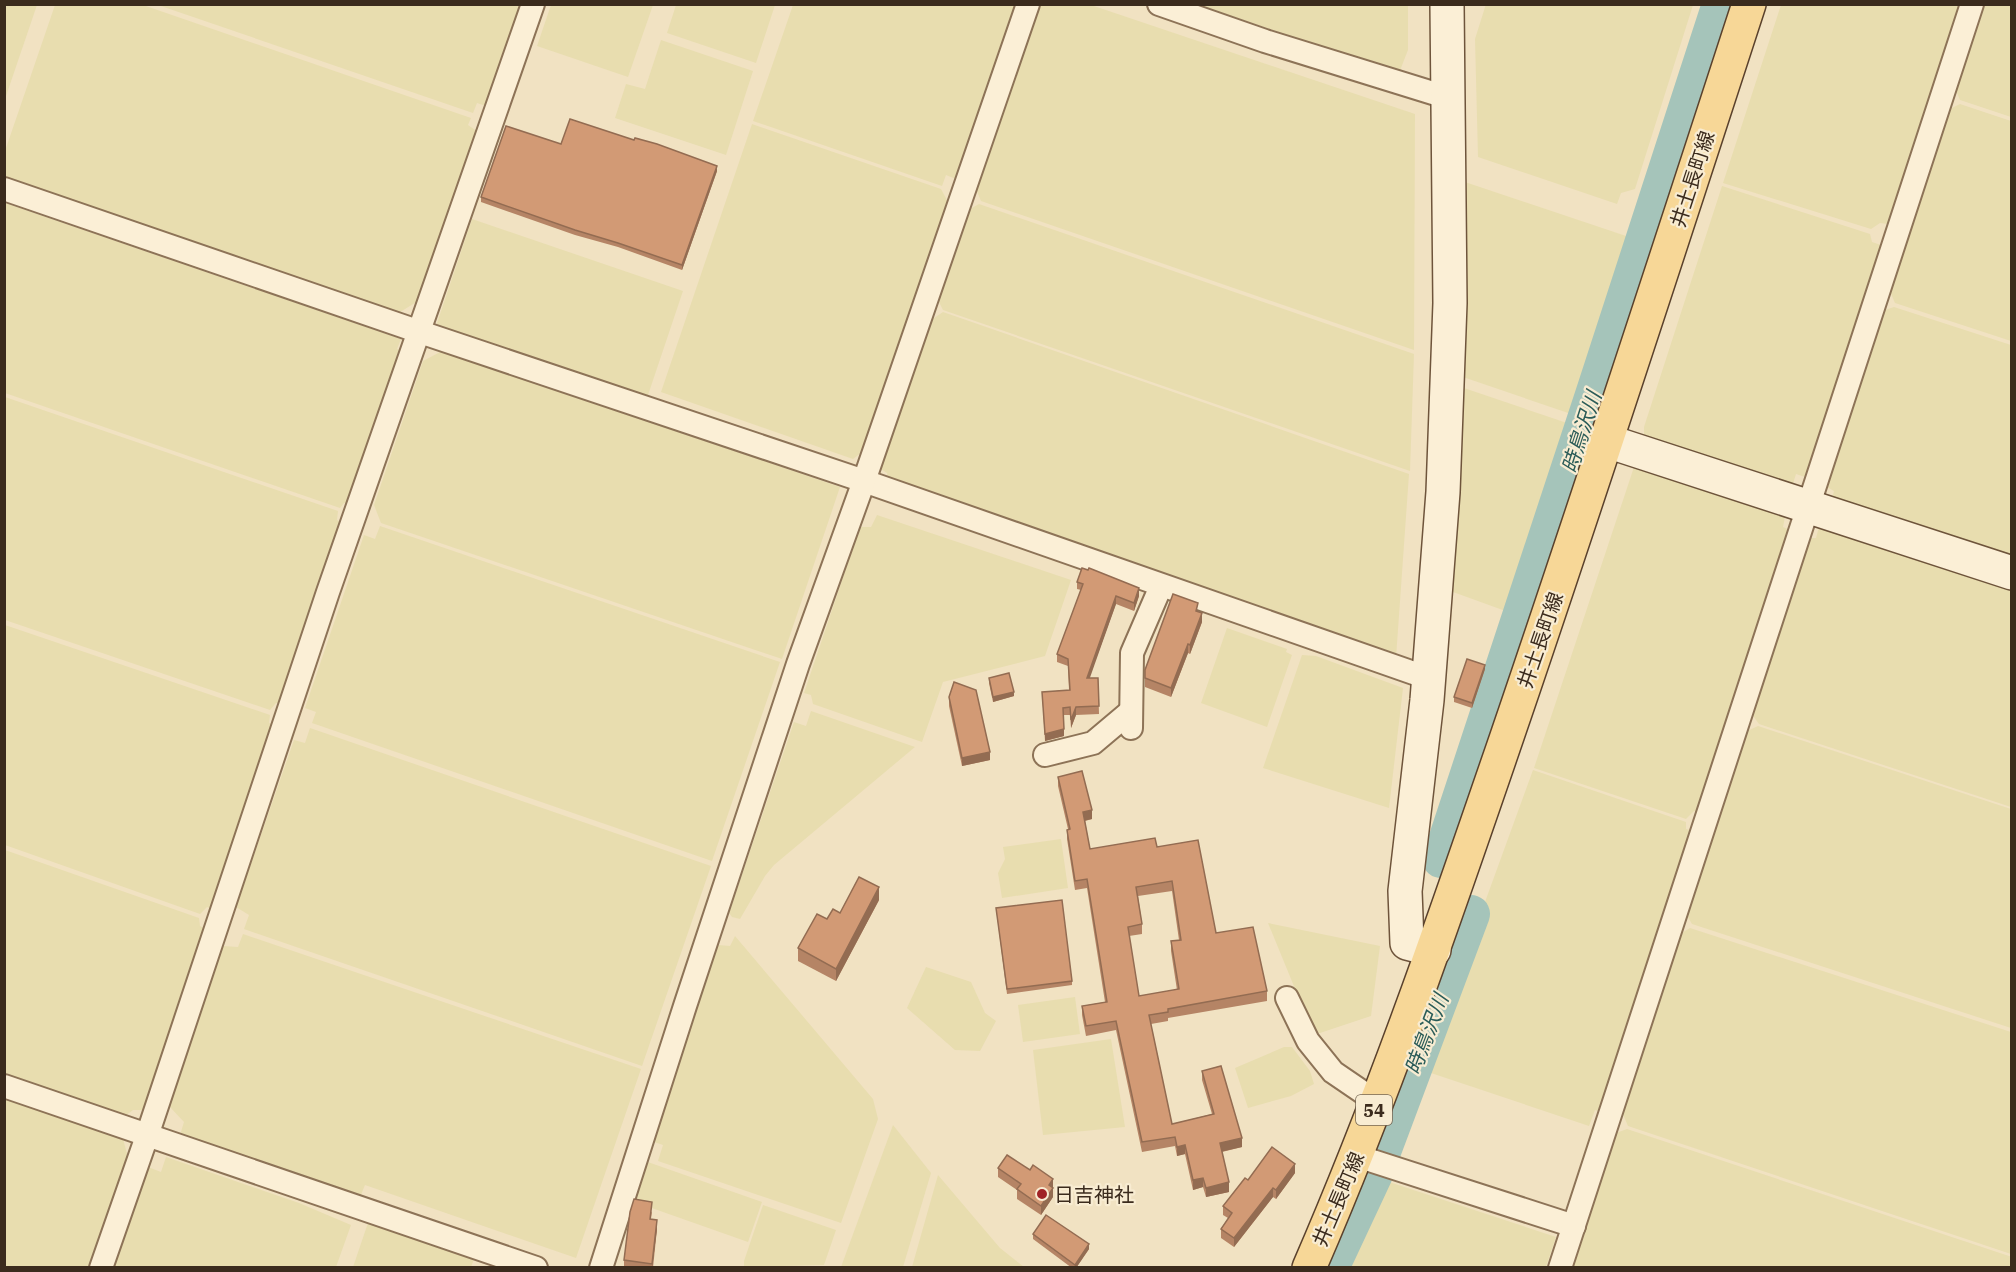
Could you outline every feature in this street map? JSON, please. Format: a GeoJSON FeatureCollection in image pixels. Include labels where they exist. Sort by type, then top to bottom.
{"type":"FeatureCollection","features":[{"type":"Feature","properties":{"kind":"main road","name":"井土長町線"},"geometry":{"type":"LineString","coordinates":[[1309,1268],[1357,1156],[1434,950],[1607,441],[1749,4]]}},
{"type":"Feature","properties":{"kind":"street"},"geometry":{"type":"LineString","coordinates":[[101,1268],[327,592],[420,332],[533,4]]}},
{"type":"Feature","properties":{"kind":"street"},"geometry":{"type":"LineString","coordinates":[[602,1268],[685,1006],[795,675],[1028,4]]}},
{"type":"Feature","properties":{"kind":"street"},"geometry":{"type":"LineString","coordinates":[[1159,4],[1265,41],[1449,98]]}},
{"type":"Feature","properties":{"kind":"street"},"geometry":{"type":"LineString","coordinates":[[1434,950],[1407,943],[1405,891],[1428,678],[1443,492],[1450,326],[1447,4]]}},
{"type":"Feature","properties":{"kind":"street"},"geometry":{"type":"LineString","coordinates":[[1560,1268],[1972,4]]}},
{"type":"Feature","properties":{"kind":"street"},"geometry":{"type":"LineString","coordinates":[[4,189],[864,481],[1428,678]]}},
{"type":"Feature","properties":{"kind":"street"},"geometry":{"type":"LineString","coordinates":[[1607,441],[2012,573]]}},
{"type":"Feature","properties":{"kind":"street"},"geometry":{"type":"LineString","coordinates":[[1045,755],[1094,743],[1131,719],[1132,653],[1161,586]]}},
{"type":"Feature","properties":{"kind":"street"},"geometry":{"type":"LineString","coordinates":[[1287,998],[1308,1041],[1333,1072],[1377,1102]]}},
{"type":"Feature","properties":{"kind":"street"},"geometry":{"type":"LineString","coordinates":[[4,1086],[536,1268]]}},
{"type":"Feature","properties":{"kind":"street"},"geometry":{"type":"LineString","coordinates":[[1357,1156],[1574,1226]]}},
{"type":"Feature","properties":{"kind":"shaded area"},"geometry":{"type":"Polygon","coordinates":[[[676,4],[775,5],[756,63],[667,33],[676,4]]]}},
{"type":"Feature","properties":{"kind":"shaded area"},"geometry":{"type":"Polygon","coordinates":[[[1486,4],[1693,5],[1635,189],[1621,193],[1617,204],[1478,157],[1475,39],[1486,4]]]}},
{"type":"Feature","properties":{"kind":"shaded area"},"geometry":{"type":"Polygon","coordinates":[[[4,5],[37,5],[5,99],[4,5]]]}},
{"type":"Feature","properties":{"kind":"shaded area"},"geometry":{"type":"Polygon","coordinates":[[[55,5],[143,5],[471,118],[468,125],[478,132],[418,301],[397,314],[5,178],[5,151],[55,5]]]}},
{"type":"Feature","properties":{"kind":"shaded area"},"geometry":{"type":"Polygon","coordinates":[[[158,5],[522,5],[486,106],[477,103],[473,113],[158,5]]]}},
{"type":"Feature","properties":{"kind":"shaded area"},"geometry":{"type":"Polygon","coordinates":[[[551,5],[653,5],[628,77],[537,46],[551,5]]]}},
{"type":"Feature","properties":{"kind":"shaded area"},"geometry":{"type":"Polygon","coordinates":[[[793,5],[1015,5],[956,179],[946,175],[942,186],[753,121],[793,5]]]}},
{"type":"Feature","properties":{"kind":"shaded area"},"geometry":{"type":"Polygon","coordinates":[[[1039,5],[1091,5],[1415,114],[1414,350],[981,201],[976,189],[1039,5]]]}},
{"type":"Feature","properties":{"kind":"shaded area"},"geometry":{"type":"Polygon","coordinates":[[[1199,5],[1408,5],[1408,50],[1399,73],[1199,5]]]}},
{"type":"Feature","properties":{"kind":"shaded area"},"geometry":{"type":"Polygon","coordinates":[[[1781,5],[1959,5],[1888,224],[1880,223],[1871,229],[1723,183],[1781,5]]]}},
{"type":"Feature","properties":{"kind":"shaded area"},"geometry":{"type":"Polygon","coordinates":[[[1982,5],[2011,5],[2011,117],[1960,100],[1955,88],[1982,5]]]}},
{"type":"Feature","properties":{"kind":"shaded area"},"geometry":{"type":"Polygon","coordinates":[[[661,40],[753,71],[726,155],[615,118],[626,84],[645,89],[661,40]]]}},
{"type":"Feature","properties":{"kind":"shaded area"},"geometry":{"type":"Polygon","coordinates":[[[1960,104],[2011,121],[2011,341],[1895,303],[1889,289],[1948,110],[1960,104]]]}},
{"type":"Feature","properties":{"kind":"shaded area"},"geometry":{"type":"Polygon","coordinates":[[[752,124],[941,189],[948,202],[865,450],[853,459],[661,392],[752,124]]]}},
{"type":"Feature","properties":{"kind":"shaded area"},"geometry":{"type":"Polygon","coordinates":[[[1462,181],[1635,239],[1577,416],[1460,376],[1462,181]]]}},
{"type":"Feature","properties":{"kind":"shaded area"},"geometry":{"type":"Polygon","coordinates":[[[1722,186],[1870,234],[1872,242],[1881,245],[1805,477],[1796,474],[1792,487],[1646,439],[1644,435],[1644,427],[1722,186]]]}},
{"type":"Feature","properties":{"kind":"shaded area"},"geometry":{"type":"Polygon","coordinates":[[[5,203],[401,339],[397,349],[405,352],[353,506],[344,503],[340,508],[5,393],[5,203]]]}},
{"type":"Feature","properties":{"kind":"shaded area"},"geometry":{"type":"Polygon","coordinates":[[[979,204],[1414,354],[1410,471],[943,310],[938,300],[970,209],[979,204]]]}},
{"type":"Feature","properties":{"kind":"shaded area"},"geometry":{"type":"Polygon","coordinates":[[[472,219],[683,291],[646,401],[435,329],[472,219]]]}},
{"type":"Feature","properties":{"kind":"shaded area"},"geometry":{"type":"Polygon","coordinates":[[[1894,307],[2011,345],[2011,558],[1832,499],[1834,491],[1825,486],[1882,311],[1894,307]]]}},
{"type":"Feature","properties":{"kind":"shaded area"},"geometry":{"type":"Polygon","coordinates":[[[943,312],[1409,474],[1396,658],[889,484],[887,473],[881,469],[931,320],[943,312]]]}},
{"type":"Feature","properties":{"kind":"shaded area"},"geometry":{"type":"Polygon","coordinates":[[[442,351],[840,487],[782,659],[381,523],[374,505],[423,361],[442,351]]]}},
{"type":"Feature","properties":{"kind":"shaded area"},"geometry":{"type":"Polygon","coordinates":[[[1461,387],[1573,425],[1511,613],[1453,592],[1461,387]]]}},
{"type":"Feature","properties":{"kind":"shaded area"},"geometry":{"type":"Polygon","coordinates":[[[5,397],[338,511],[337,520],[346,525],[285,705],[276,703],[270,710],[5,620],[5,397]]]}},
{"type":"Feature","properties":{"kind":"shaded area"},"geometry":{"type":"Polygon","coordinates":[[[1634,467],[1785,517],[1783,527],[1792,531],[1699,813],[1694,811],[1686,819],[1534,768],[1634,467]]]}},
{"type":"Feature","properties":{"kind":"shaded area"},"geometry":{"type":"Polygon","coordinates":[[[877,515],[1071,580],[1045,656],[943,682],[922,742],[813,704],[811,695],[804,693],[860,527],[871,527],[877,515]]]}},
{"type":"Feature","properties":{"kind":"shaded area"},"geometry":{"type":"Polygon","coordinates":[[[380,526],[780,662],[712,861],[312,723],[316,712],[305,708],[364,535],[375,539],[380,526]]]}},
{"type":"Feature","properties":{"kind":"shaded area"},"geometry":{"type":"Polygon","coordinates":[[[1819,527],[2011,590],[2011,807],[1759,724],[1751,713],[1807,538],[1816,538],[1819,527]]]}},
{"type":"Feature","properties":{"kind":"shaded area"},"geometry":{"type":"Polygon","coordinates":[[[5,625],[270,715],[269,723],[277,726],[214,910],[207,907],[200,914],[5,845],[5,625]]]}},
{"type":"Feature","properties":{"kind":"shaded area"},"geometry":{"type":"Polygon","coordinates":[[[1227,628],[1287,649],[1286,652],[1292,655],[1267,727],[1201,703],[1227,628]]]}},
{"type":"Feature","properties":{"kind":"shaded area"},"geometry":{"type":"Polygon","coordinates":[[[1302,655],[1316,656],[1403,688],[1389,808],[1263,768],[1302,655]]]}},
{"type":"Feature","properties":{"kind":"shaded area"},"geometry":{"type":"Polygon","coordinates":[[[811,711],[915,747],[774,865],[740,919],[732,917],[729,913],[794,722],[806,726],[811,711]]]}},
{"type":"Feature","properties":{"kind":"shaded area"},"geometry":{"type":"Polygon","coordinates":[[[1758,726],[2011,809],[2011,1028],[1692,924],[1686,914],[1745,732],[1758,726]]]}},
{"type":"Feature","properties":{"kind":"shaded area"},"geometry":{"type":"Polygon","coordinates":[[[310,728],[711,866],[642,1066],[244,929],[249,915],[236,907],[294,740],[305,743],[310,728]]]}},
{"type":"Feature","properties":{"kind":"shaded area"},"geometry":{"type":"Polygon","coordinates":[[[1533,770],[1686,822],[1686,829],[1693,831],[1601,1112],[1595,1110],[1589,1126],[1431,1073],[1487,916],[1485,902],[1533,770]]]}},
{"type":"Feature","properties":{"kind":"shaded area"},"geometry":{"type":"Polygon","coordinates":[[[1061,839],[1068,888],[1002,898],[998,873],[1005,859],[1003,847],[1061,839]]]}},
{"type":"Feature","properties":{"kind":"shaded area"},"geometry":{"type":"Polygon","coordinates":[[[5,850],[199,918],[200,926],[207,930],[146,1110],[133,1110],[125,1116],[5,1074],[5,850]]]}},
{"type":"Feature","properties":{"kind":"shaded area"},"geometry":{"type":"Polygon","coordinates":[[[1268,923],[1380,946],[1371,1016],[1314,1035],[1268,923]]]}},
{"type":"Feature","properties":{"kind":"shaded area"},"geometry":{"type":"Polygon","coordinates":[[[1690,928],[2011,1032],[2011,1254],[1628,1126],[1622,1112],[1680,934],[1690,928]]]}},
{"type":"Feature","properties":{"kind":"shaded area"},"geometry":{"type":"Polygon","coordinates":[[[243,934],[641,1069],[576,1258],[365,1185],[360,1197],[180,1135],[184,1122],[169,1106],[223,946],[238,947],[243,934]]]}},
{"type":"Feature","properties":{"kind":"shaded area"},"geometry":{"type":"Polygon","coordinates":[[[735,936],[873,1099],[878,1119],[841,1223],[658,1161],[663,1145],[651,1141],[718,945],[730,946],[735,936]]]}},
{"type":"Feature","properties":{"kind":"shaded area"},"geometry":{"type":"Polygon","coordinates":[[[926,967],[971,982],[985,1013],[996,1021],[980,1051],[955,1050],[907,1008],[926,967]]]}},
{"type":"Feature","properties":{"kind":"shaded area"},"geometry":{"type":"Polygon","coordinates":[[[1075,997],[1080,1034],[1023,1042],[1018,1005],[1075,997]]]}},
{"type":"Feature","properties":{"kind":"shaded area"},"geometry":{"type":"Polygon","coordinates":[[[1111,1039],[1125,1127],[1043,1135],[1033,1050],[1111,1039]]]}},
{"type":"Feature","properties":{"kind":"shaded area"},"geometry":{"type":"Polygon","coordinates":[[[1284,1047],[1292,1047],[1310,1071],[1314,1084],[1291,1096],[1248,1108],[1235,1068],[1284,1047]]]}},
{"type":"Feature","properties":{"kind":"shaded area"},"geometry":{"type":"Polygon","coordinates":[[[5,1098],[123,1139],[129,1161],[92,1267],[5,1268],[5,1098]]]}},
{"type":"Feature","properties":{"kind":"shaded area"},"geometry":{"type":"Polygon","coordinates":[[[893,1125],[931,1173],[903,1267],[841,1267],[893,1125]]]}},
{"type":"Feature","properties":{"kind":"shaded area"},"geometry":{"type":"Polygon","coordinates":[[[1627,1129],[2012,1257],[2011,1268],[1572,1268],[1616,1133],[1627,1129]]]}},
{"type":"Feature","properties":{"kind":"shaded area"},"geometry":{"type":"Polygon","coordinates":[[[166,1157],[299,1203],[351,1225],[336,1267],[113,1268],[148,1167],[161,1172],[166,1157]]]}},
{"type":"Feature","properties":{"kind":"shaded area"},"geometry":{"type":"Polygon","coordinates":[[[642,1160],[762,1202],[748,1242],[629,1200],[642,1160]]]}},
{"type":"Feature","properties":{"kind":"shaded area"},"geometry":{"type":"Polygon","coordinates":[[[938,1175],[1000,1248],[1024,1267],[912,1267],[938,1175]]]}},
{"type":"Feature","properties":{"kind":"shaded area"},"geometry":{"type":"Polygon","coordinates":[[[1380,1179],[1556,1237],[1546,1267],[1342,1267],[1337,1264],[1380,1179]]]}},
{"type":"Feature","properties":{"kind":"shaded area"},"geometry":{"type":"Polygon","coordinates":[[[763,1205],[836,1230],[824,1265],[744,1267],[763,1205]]]}},
{"type":"Feature","properties":{"kind":"shaded area"},"geometry":{"type":"Polygon","coordinates":[[[368,1223],[474,1259],[471,1267],[353,1267],[368,1223]]]}},
{"type":"Feature","properties":{"kind":"building"},"geometry":{"type":"Polygon","coordinates":[[[570,119],[634,140],[635,138],[657,144],[717,166],[682,265],[481,197],[506,126],[561,144],[570,119]]]}},
{"type":"Feature","properties":{"kind":"building"},"geometry":{"type":"Polygon","coordinates":[[[1082,568],[1088,570],[1089,568],[1139,588],[1134,603],[1116,596],[1087,678],[1098,678],[1099,706],[1076,707],[1071,720],[1070,707],[1063,708],[1064,729],[1045,734],[1042,692],[1070,690],[1068,659],[1057,654],[1083,584],[1077,582],[1082,568]]]}},
{"type":"Feature","properties":{"kind":"building"},"geometry":{"type":"Polygon","coordinates":[[[1173,594],[1198,603],[1196,611],[1202,613],[1171,688],[1145,678],[1145,670],[1173,594]]]}},
{"type":"Feature","properties":{"kind":"building"},"geometry":{"type":"Polygon","coordinates":[[[1467,659],[1485,665],[1472,703],[1454,697],[1467,659]]]}},
{"type":"Feature","properties":{"kind":"building"},"geometry":{"type":"Polygon","coordinates":[[[1009,673],[1014,692],[993,697],[989,678],[1009,673]]]}},
{"type":"Feature","properties":{"kind":"building"},"geometry":{"type":"Polygon","coordinates":[[[954,682],[976,690],[990,752],[962,758],[949,697],[954,682]]]}},
{"type":"Feature","properties":{"kind":"building"},"geometry":{"type":"Polygon","coordinates":[[[1082,771],[1092,810],[1083,812],[1090,849],[1155,838],[1157,847],[1198,840],[1216,933],[1253,927],[1267,991],[1168,1009],[1168,1012],[1149,1015],[1172,1124],[1214,1114],[1202,1071],[1221,1066],[1242,1138],[1220,1143],[1229,1182],[1206,1188],[1203,1178],[1193,1180],[1185,1145],[1177,1147],[1175,1137],[1142,1142],[1116,1021],[1086,1026],[1082,1006],[1107,1002],[1087,879],[1075,881],[1067,830],[1070,829],[1058,777],[1082,771]],[[1172,881],[1136,887],[1142,924],[1128,927],[1139,996],[1179,989],[1171,941],[1181,940],[1172,881]]]}},
{"type":"Feature","properties":{"kind":"building"},"geometry":{"type":"Polygon","coordinates":[[[859,877],[879,887],[836,969],[798,948],[817,914],[827,919],[833,909],[840,913],[859,877]]]}},
{"type":"Feature","properties":{"kind":"building"},"geometry":{"type":"Polygon","coordinates":[[[1062,900],[1072,981],[1007,989],[996,908],[1062,900]]]}},
{"type":"Feature","properties":{"kind":"building"},"geometry":{"type":"Polygon","coordinates":[[[1272,1147],[1295,1164],[1276,1190],[1273,1188],[1234,1238],[1221,1229],[1232,1213],[1223,1206],[1245,1178],[1248,1180],[1272,1147]]]}},
{"type":"Feature","properties":{"kind":"building"},"geometry":{"type":"Polygon","coordinates":[[[1007,1155],[1030,1170],[1033,1165],[1053,1179],[1049,1185],[1053,1188],[1041,1206],[1017,1189],[1021,1184],[998,1168],[1007,1155]]]}},
{"type":"Feature","properties":{"kind":"building"},"geometry":{"type":"Polygon","coordinates":[[[634,1199],[652,1202],[650,1219],[657,1220],[652,1264],[624,1260],[630,1212],[634,1199]]]}},
{"type":"Feature","properties":{"kind":"building"},"geometry":{"type":"Polygon","coordinates":[[[1046,1215],[1089,1244],[1075,1265],[1033,1234],[1046,1215]]]}},
{"type":"Feature","properties":{"kind":"waterway","name":"時鳥沢川"},"geometry":{"type":"LineString","coordinates":[[1441,859],[1721,4]]}},
{"type":"Feature","properties":{"kind":"waterway","name":"時鳥沢川"},"geometry":{"type":"LineString","coordinates":[[1381,1154],[1471,914]]}},
{"type":"Feature","properties":{"kind":"waterway","name":"時鳥沢川"},"geometry":{"type":"LineString","coordinates":[[1330,1268],[1374,1174]]}},
{"type":"Feature","properties":{"kind":"place","name":"日吉神社"},"geometry":{"type":"Point","coordinates":[1042,1194]}}]}
